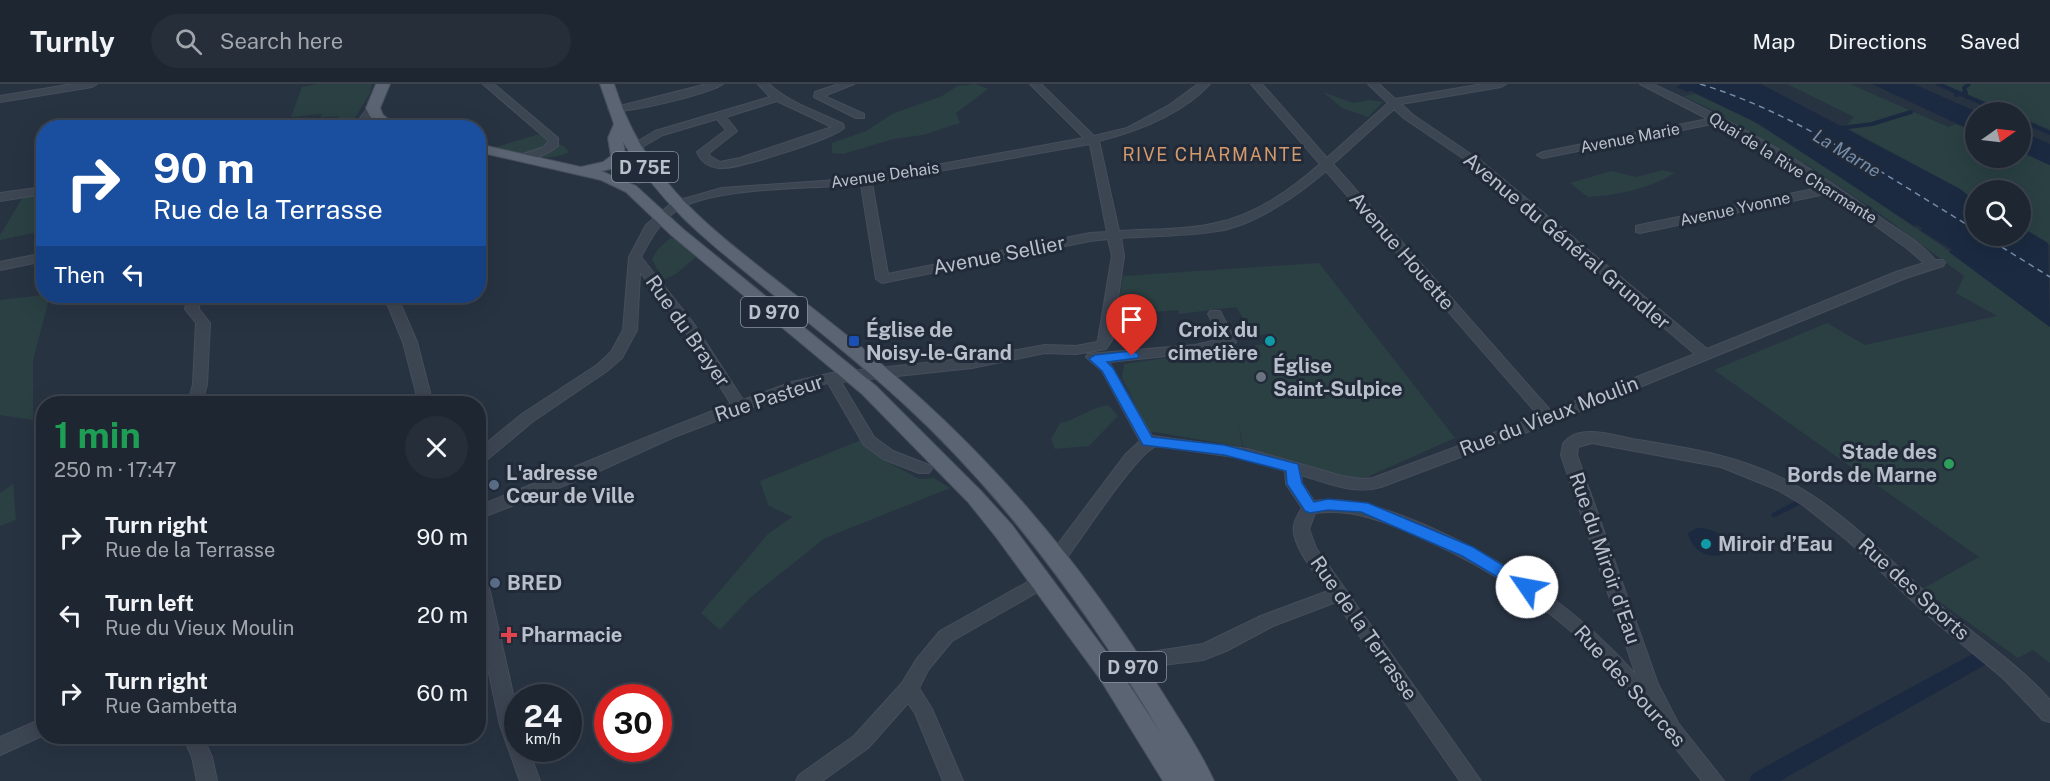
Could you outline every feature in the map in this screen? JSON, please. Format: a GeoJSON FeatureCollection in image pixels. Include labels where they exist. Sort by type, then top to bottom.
{"type":"FeatureCollection","features":[{"type":"Feature","properties":{"kind":"main road"},"geometry":{"type":"LineString","coordinates":[[381,120],[377,117],[373,108],[382,84]]}},
{"type":"Feature","properties":{"kind":"main road","name":"D 75E"},"geometry":{"type":"LineString","coordinates":[[607,84],[613,110],[633,148],[649,172],[677,205]]}},
{"type":"Feature","properties":{"kind":"main road"},"geometry":{"type":"LineString","coordinates":[[578,170],[607,166],[618,158],[615,138],[620,124]]}},
{"type":"Feature","properties":{"kind":"main road","name":"D 970"},"geometry":{"type":"LineString","coordinates":[[486,150],[616,180],[631,189],[677,232],[852,376],[899,419],[975,497],[1042,581],[1108,672],[1177,781]]}},
{"type":"Feature","properties":{"kind":"main road","name":"D 970"},"geometry":{"type":"LineString","coordinates":[[677,205],[722,245],[879,372],[978,465],[1058,557],[1130,661],[1201,781]]}},
{"type":"Feature","properties":{"kind":"street"},"geometry":{"type":"LineString","coordinates":[[0,99],[92,84]]}},
{"type":"Feature","properties":{"kind":"street"},"geometry":{"type":"LineString","coordinates":[[488,84],[554,140],[554,144],[548,149],[521,158]]}},
{"type":"Feature","properties":{"kind":"street"},"geometry":{"type":"LineString","coordinates":[[613,110],[634,107],[718,84]]}},
{"type":"Feature","properties":{"kind":"street"},"geometry":{"type":"LineString","coordinates":[[719,115],[732,131],[730,135],[703,152],[706,159],[715,164],[734,163],[839,128],[795,104],[777,98],[763,84]]}},
{"type":"Feature","properties":{"kind":"street"},"geometry":{"type":"LineString","coordinates":[[849,84],[819,94],[819,97],[860,116]]}},
{"type":"Feature","properties":{"kind":"street"},"geometry":{"type":"LineString","coordinates":[[1035,84],[1095,143],[1115,234],[1118,256],[1117,277],[1105,340],[1097,348],[1076,350]]}},
{"type":"Feature","properties":{"kind":"street","name":"Avenue Dehais"},"geometry":{"type":"LineString","coordinates":[[635,257],[641,242],[662,216],[677,205],[722,191],[866,181],[1092,140],[1131,130],[1172,108],[1205,84]]}},
{"type":"Feature","properties":{"kind":"street","name":"Avenue Houette"},"geometry":{"type":"LineString","coordinates":[[1256,84],[1549,418]]}},
{"type":"Feature","properties":{"kind":"street","name":"Avenue du Général Grundler"},"geometry":{"type":"LineString","coordinates":[[1373,84],[1393,104],[1442,141],[1478,163],[1704,354]]}},
{"type":"Feature","properties":{"kind":"street"},"geometry":{"type":"LineString","coordinates":[[1393,104],[1501,84]]}},
{"type":"Feature","properties":{"kind":"street","name":"Quai de la Rive Charmante"},"geometry":{"type":"LineString","coordinates":[[1645,84],[1718,120],[1831,189],[1936,264]]}},
{"type":"Feature","properties":{"kind":"street"},"geometry":{"type":"LineString","coordinates":[[633,148],[659,133],[777,98]]}},
{"type":"Feature","properties":{"kind":"street","name":"Avenue Sellier"},"geometry":{"type":"LineString","coordinates":[[866,181],[882,279],[1115,234],[1202,230],[1239,221],[1301,187],[1393,104]]}},
{"type":"Feature","properties":{"kind":"street"},"geometry":{"type":"LineString","coordinates":[[364,120],[373,108]]}},
{"type":"Feature","properties":{"kind":"street","name":"Avenue Marie"},"geometry":{"type":"LineString","coordinates":[[1543,155],[1718,120]]}},
{"type":"Feature","properties":{"kind":"street","name":"Avenue Yvonne"},"geometry":{"type":"LineString","coordinates":[[1640,229],[1831,189]]}},
{"type":"Feature","properties":{"kind":"street"},"geometry":{"type":"LineString","coordinates":[[0,197],[36,191]]}},
{"type":"Feature","properties":{"kind":"street"},"geometry":{"type":"LineString","coordinates":[[486,452],[527,418],[617,356],[630,330],[635,257]]}},
{"type":"Feature","properties":{"kind":"street","name":"Rue du Brayer"},"geometry":{"type":"LineString","coordinates":[[635,257],[689,327],[739,406]]}},
{"type":"Feature","properties":{"kind":"street"},"geometry":{"type":"LineString","coordinates":[[0,266],[36,259]]}},
{"type":"Feature","properties":{"kind":"street","name":"Rue du Vieux Moulin"},"geometry":{"type":"LineString","coordinates":[[1148,442],[1157,441],[1224,450],[1342,482],[1368,484],[1549,418],[1901,275],[1936,264]]}},
{"type":"Feature","properties":{"kind":"street"},"geometry":{"type":"LineString","coordinates":[[193,303],[192,309],[203,323],[200,384],[197,396]]}},
{"type":"Feature","properties":{"kind":"street"},"geometry":{"type":"LineString","coordinates":[[393,303],[410,342],[424,396]]}},
{"type":"Feature","properties":{"kind":"street"},"geometry":{"type":"LineString","coordinates":[[1095,359],[1229,342],[1215,314]]}},
{"type":"Feature","properties":{"kind":"street","name":"Rue Pasteur"},"geometry":{"type":"LineString","coordinates":[[486,510],[739,406],[797,385],[879,372],[972,363],[1045,349],[1076,350]]}},
{"type":"Feature","properties":{"kind":"street"},"geometry":{"type":"LineString","coordinates":[[1058,557],[1130,459],[1148,442],[1107,368],[1076,350]]}},
{"type":"Feature","properties":{"kind":"street"},"geometry":{"type":"LineString","coordinates":[[832,378],[869,441],[888,455],[924,469]]}},
{"type":"Feature","properties":{"kind":"street","name":"Rue des Sports"},"geometry":{"type":"LineString","coordinates":[[1569,455],[1571,444],[1578,438],[1591,437],[1732,464],[1790,489],[1845,528],[1938,614],[2001,663],[2030,689],[2050,714]]}},
{"type":"Feature","properties":{"kind":"street","name":"Rue du Miroir d'Eau"},"geometry":{"type":"LineString","coordinates":[[1569,455],[1649,685],[1670,727]]}},
{"type":"Feature","properties":{"kind":"street"},"geometry":{"type":"LineString","coordinates":[[1293,468],[1294,484],[1310,508]]}},
{"type":"Feature","properties":{"kind":"street","name":"Rue des Sources"},"geometry":{"type":"LineString","coordinates":[[1310,508],[1328,504],[1363,507],[1467,551],[1511,576],[1543,599],[1607,655],[1714,781]]}},
{"type":"Feature","properties":{"kind":"street","name":"Rue de la Terrasse"},"geometry":{"type":"LineString","coordinates":[[1310,508],[1300,529],[1309,550],[1472,781]]}},
{"type":"Feature","properties":{"kind":"street"},"geometry":{"type":"LineString","coordinates":[[806,781],[861,742],[909,689],[922,664],[946,636],[1042,581]]}},
{"type":"Feature","properties":{"kind":"street"},"geometry":{"type":"LineString","coordinates":[[1130,661],[1203,652],[1220,646],[1267,621],[1339,594]]}},
{"type":"Feature","properties":{"kind":"street"},"geometry":{"type":"LineString","coordinates":[[486,615],[504,697]]}},
{"type":"Feature","properties":{"kind":"street"},"geometry":{"type":"LineString","coordinates":[[1607,655],[1637,651]]}},
{"type":"Feature","properties":{"kind":"street"},"geometry":{"type":"LineString","coordinates":[[909,689],[923,709],[953,781]]}},
{"type":"Feature","properties":{"kind":"street"},"geometry":{"type":"LineString","coordinates":[[0,746],[36,730]]}},
{"type":"Feature","properties":{"kind":"street"},"geometry":{"type":"LineString","coordinates":[[196,744],[202,757],[207,781]]}},
{"type":"Feature","properties":{"kind":"street"},"geometry":{"type":"LineString","coordinates":[[523,762],[530,781]]}},
{"type":"Feature","properties":{"kind":"green space"},"geometry":{"type":"Polygon","coordinates":[[[317,84],[372,84],[370,93],[354,120],[337,120],[339,116],[321,117],[322,114],[291,117],[302,87],[317,84]]]}},
{"type":"Feature","properties":{"kind":"green space"},"geometry":{"type":"Polygon","coordinates":[[[976,84],[988,89],[956,113],[960,123],[923,135],[893,139],[843,154],[832,153],[832,143],[866,131],[892,114],[942,96],[957,86],[976,84]]]}},
{"type":"Feature","properties":{"kind":"green space"},"geometry":{"type":"Polygon","coordinates":[[[1787,84],[1850,84],[1948,127],[1956,124],[1965,128],[1965,168],[2031,168],[2031,156],[2050,165],[2050,245],[2031,233],[2031,180],[1965,180],[1965,193],[1845,127],[1854,117],[1787,84]]]}},
{"type":"Feature","properties":{"kind":"green space"},"geometry":{"type":"Polygon","coordinates":[[[1944,84],[2050,84],[2050,130],[2031,121],[2031,102],[1986,102],[1944,84]]]}},
{"type":"Feature","properties":{"kind":"green space"},"geometry":{"type":"Polygon","coordinates":[[[1323,92],[1353,103],[1370,100],[1383,102],[1368,117],[1342,108],[1323,92]]]}},
{"type":"Feature","properties":{"kind":"green space","name":"Stade des Bords de Marne"},"geometry":{"type":"Polygon","coordinates":[[[1696,94],[1751,120],[1832,171],[1942,246],[2050,327],[2050,663],[2033,650],[2018,658],[1922,589],[1979,557],[1714,370],[1827,323],[1865,345],[1997,316],[1956,293],[1964,276],[1879,213],[1804,163],[1798,163],[1723,118],[1726,117],[1683,96],[1696,94]]]}},
{"type":"Feature","properties":{"kind":"green space"},"geometry":{"type":"Polygon","coordinates":[[[539,134],[565,147],[569,152],[552,157],[542,157],[496,147],[539,134]]]}},
{"type":"Feature","properties":{"kind":"green space"},"geometry":{"type":"Polygon","coordinates":[[[622,144],[645,182],[639,185],[625,175],[604,170],[620,163],[624,157],[622,144]]]}},
{"type":"Feature","properties":{"kind":"green space"},"geometry":{"type":"Polygon","coordinates":[[[1663,170],[1675,173],[1644,187],[1611,195],[1588,197],[1570,183],[1611,171],[1636,177],[1663,170]]]}},
{"type":"Feature","properties":{"kind":"green space"},"geometry":{"type":"Polygon","coordinates":[[[36,195],[36,232],[0,240],[0,235],[23,197],[36,195]]]}},
{"type":"Feature","properties":{"kind":"green space"},"geometry":{"type":"Polygon","coordinates":[[[670,238],[677,239],[696,257],[676,274],[663,280],[652,259],[658,249],[670,238]]]}},
{"type":"Feature","properties":{"kind":"green space"},"geometry":{"type":"Polygon","coordinates":[[[1319,263],[1455,438],[1358,481],[1243,446],[1239,424],[1242,447],[1149,431],[1122,378],[1124,364],[1195,354],[1201,360],[1223,355],[1222,352],[1235,351],[1233,348],[1242,346],[1245,349],[1277,342],[1272,333],[1255,336],[1236,307],[1179,314],[1178,310],[1117,315],[1123,276],[1319,263]]]}},
{"type":"Feature","properties":{"kind":"green space"},"geometry":{"type":"Polygon","coordinates":[[[36,296],[36,303],[48,303],[33,360],[33,420],[0,415],[0,300],[36,296]]]}},
{"type":"Feature","properties":{"kind":"green space"},"geometry":{"type":"Polygon","coordinates":[[[1108,405],[1118,416],[1089,446],[1055,449],[1051,439],[1060,423],[1108,405]]]}},
{"type":"Feature","properties":{"kind":"green space"},"geometry":{"type":"Polygon","coordinates":[[[861,440],[882,459],[919,479],[934,478],[950,488],[825,538],[751,597],[720,630],[701,613],[768,534],[792,517],[768,505],[760,481],[861,440]]]}},
{"type":"Feature","properties":{"kind":"green space"},"geometry":{"type":"Polygon","coordinates":[[[13,484],[16,520],[0,526],[0,493],[13,484]]]}},
{"type":"Feature","properties":{"kind":"water","name":"La Marne"},"geometry":{"type":"Polygon","coordinates":[[[1682,84],[1761,84],[1960,189],[1965,193],[1965,246],[2031,246],[2031,233],[2048,243],[2050,327],[1949,252],[1952,250],[1920,230],[1923,229],[1917,225],[1914,226],[1759,124],[1691,91],[1687,92],[1676,87],[1682,84]]]}},
{"type":"Feature","properties":{"kind":"water"},"geometry":{"type":"Polygon","coordinates":[[[1872,84],[1914,84],[1965,107],[1965,127],[1872,84]]]}},
{"type":"Feature","properties":{"kind":"water"},"geometry":{"type":"Polygon","coordinates":[[[2031,135],[2050,144],[2050,165],[2031,156],[2031,135]]]}},
{"type":"Feature","properties":{"kind":"water"},"geometry":{"type":"Polygon","coordinates":[[[1697,528],[1719,534],[1728,544],[1726,553],[1714,556],[1697,549],[1688,533],[1697,528]]]}},
{"type":"Feature","properties":{"kind":"waterway"},"geometry":{"type":"LineString","coordinates":[[1938,84],[1961,94]]}},
{"type":"Feature","properties":{"kind":"waterway"},"geometry":{"type":"LineString","coordinates":[[1961,94],[1966,93],[1964,88],[1969,84]]}},
{"type":"Feature","properties":{"kind":"waterway"},"geometry":{"type":"LineString","coordinates":[[1956,95],[1961,94]]}},
{"type":"Feature","properties":{"kind":"waterway"},"geometry":{"type":"LineString","coordinates":[[1961,94],[1979,102]]}},
{"type":"Feature","properties":{"kind":"waterway","name":"La Marne"},"geometry":{"type":"LineString","coordinates":[[1841,128],[1872,124],[1911,112]]}},
{"type":"Feature","properties":{"kind":"waterway"},"geometry":{"type":"LineString","coordinates":[[2031,125],[2050,133]]}},
{"type":"Feature","properties":{"kind":"waterway"},"geometry":{"type":"LineString","coordinates":[[1774,515],[1799,502]]}},
{"type":"Feature","properties":{"kind":"waterway"},"geometry":{"type":"LineString","coordinates":[[1760,781],[1978,659]]}},
{"type":"Feature","properties":{"kind":"ferry route"},"geometry":{"type":"LineString","coordinates":[[1700,84],[1737,97],[1807,129],[1876,168],[1965,223]]}},
{"type":"Feature","properties":{"kind":"ferry route"},"geometry":{"type":"LineString","coordinates":[[2000,246],[2050,277]]}},
{"type":"Feature","properties":{"kind":"place","name":"Église de Noisy-le-Grand"},"geometry":{"type":"Point","coordinates":[854,341]}},
{"type":"Feature","properties":{"kind":"place","name":"Croix du cimetière"},"geometry":{"type":"Point","coordinates":[1270,341]}},
{"type":"Feature","properties":{"kind":"place","name":"Église Saint-Sulpice"},"geometry":{"type":"Point","coordinates":[1261,377]}},
{"type":"Feature","properties":{"kind":"place","name":"Stade des Bords de Marne"},"geometry":{"type":"Point","coordinates":[1949,464]}},
{"type":"Feature","properties":{"kind":"place","name":"L'adresse Cœur de Ville"},"geometry":{"type":"Point","coordinates":[494,485]}},
{"type":"Feature","properties":{"kind":"place","name":"Miroir d’Eau"},"geometry":{"type":"Point","coordinates":[1706,544]}},
{"type":"Feature","properties":{"kind":"place","name":"BRED"},"geometry":{"type":"Point","coordinates":[495,583]}},
{"type":"Feature","properties":{"kind":"place","name":"Pharmacie"},"geometry":{"type":"Point","coordinates":[509,635]}},
{"type":"Feature","properties":{"kind":"district","name":"RIVE CHARMANTE"},"geometry":{"type":"Point","coordinates":[1213,154]}},
{"type":"Feature","properties":{"kind":"route"},"geometry":{"type":"LineString","coordinates":[[1132,356],[1095,359],[1107,368],[1148,442],[1157,441],[1248,454],[1293,468],[1294,484],[1310,508],[1328,504],[1363,507],[1467,551],[1527,587]]}}]}
